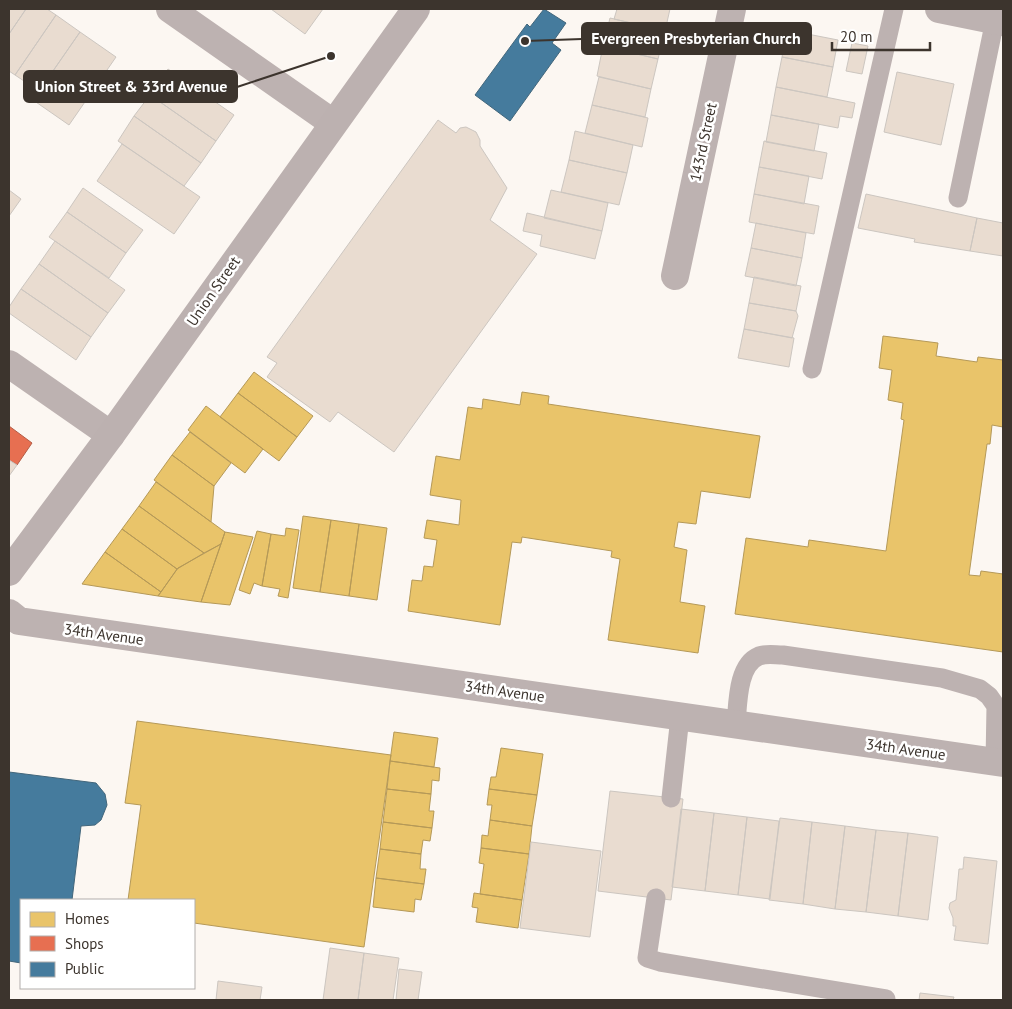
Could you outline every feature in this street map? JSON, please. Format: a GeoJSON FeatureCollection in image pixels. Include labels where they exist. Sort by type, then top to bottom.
{"type":"FeatureCollection","features":[{"type":"Feature","properties":{"kind":"street"},"geometry":{"type":"LineString","coordinates":[[170,9],[332,123]]}},
{"type":"Feature","properties":{"kind":"street","name":"Union Street"},"geometry":{"type":"LineString","coordinates":[[9,572],[111,435],[332,123],[416,9]]}},
{"type":"Feature","properties":{"kind":"street","name":"143rd Street"},"geometry":{"type":"LineString","coordinates":[[675,276],[732,9]]}},
{"type":"Feature","properties":{"kind":"street"},"geometry":{"type":"LineString","coordinates":[[940,9],[999,21]]}},
{"type":"Feature","properties":{"kind":"street"},"geometry":{"type":"LineString","coordinates":[[9,364],[111,435]]}},
{"type":"Feature","properties":{"kind":"street","name":"34th Avenue"},"geometry":{"type":"LineString","coordinates":[[9,613],[19,621],[999,762]]}},
{"type":"Feature","properties":{"kind":"lane"},"geometry":{"type":"LineString","coordinates":[[812,369],[894,9]]}},
{"type":"Feature","properties":{"kind":"lane"},"geometry":{"type":"LineString","coordinates":[[958,198],[999,21]]}},
{"type":"Feature","properties":{"kind":"lane"},"geometry":{"type":"LineString","coordinates":[[736,724],[743,677],[751,662],[765,654],[783,655],[942,678],[980,689],[989,696],[996,706],[999,762]]}},
{"type":"Feature","properties":{"kind":"lane"},"geometry":{"type":"LineString","coordinates":[[671,798],[680,717]]}},
{"type":"Feature","properties":{"kind":"lane"},"geometry":{"type":"LineString","coordinates":[[656,898],[647,958],[827,995],[886,999]]}},
{"type":"Feature","properties":{"kind":"building: Homes"},"geometry":{"type":"Polygon","coordinates":[[[883,336],[938,343],[936,356],[977,362],[978,357],[1003,360],[1003,427],[992,425],[990,444],[987,444],[969,575],[980,576],[981,571],[1003,574],[1003,652],[735,614],[746,538],[808,547],[809,540],[886,551],[904,420],[901,419],[903,403],[888,400],[892,370],[879,368],[883,336]]]}},
{"type":"Feature","properties":{"kind":"building: Homes"},"geometry":{"type":"Polygon","coordinates":[[[254,372],[313,416],[297,437],[238,393],[254,372]]]}},
{"type":"Feature","properties":{"kind":"building: Homes"},"geometry":{"type":"Polygon","coordinates":[[[522,392],[549,396],[548,404],[760,436],[750,498],[701,491],[696,524],[678,522],[674,547],[687,550],[680,602],[705,606],[698,653],[608,640],[620,559],[611,557],[612,551],[522,537],[521,543],[512,542],[500,625],[408,611],[412,580],[422,581],[424,566],[433,567],[437,540],[424,538],[427,520],[459,525],[461,500],[430,495],[436,456],[460,460],[468,407],[482,409],[483,399],[520,405],[522,392]]]}},
{"type":"Feature","properties":{"kind":"building: Homes"},"geometry":{"type":"Polygon","coordinates":[[[238,393],[297,437],[279,461],[220,417],[238,393]]]}},
{"type":"Feature","properties":{"kind":"building: Homes"},"geometry":{"type":"Polygon","coordinates":[[[206,406],[263,449],[245,473],[188,430],[206,406]]]}},
{"type":"Feature","properties":{"kind":"building: Homes"},"geometry":{"type":"Polygon","coordinates":[[[190,432],[231,463],[214,486],[172,455],[190,432]]]}},
{"type":"Feature","properties":{"kind":"building: Homes"},"geometry":{"type":"Polygon","coordinates":[[[172,455],[214,486],[211,522],[154,480],[172,455]]]}},
{"type":"Feature","properties":{"kind":"building: Homes"},"geometry":{"type":"Polygon","coordinates":[[[156,482],[225,532],[221,544],[204,553],[139,506],[156,482]]]}},
{"type":"Feature","properties":{"kind":"building: Homes"},"geometry":{"type":"Polygon","coordinates":[[[139,506],[204,553],[177,569],[122,529],[139,506]]]}},
{"type":"Feature","properties":{"kind":"building: Homes"},"geometry":{"type":"Polygon","coordinates":[[[303,516],[331,520],[320,592],[293,588],[303,516]]]}},
{"type":"Feature","properties":{"kind":"building: Homes"},"geometry":{"type":"Polygon","coordinates":[[[331,520],[359,524],[349,596],[320,592],[331,520]]]}},
{"type":"Feature","properties":{"kind":"building: Homes"},"geometry":{"type":"Polygon","coordinates":[[[359,524],[387,528],[377,600],[349,596],[359,524]]]}},
{"type":"Feature","properties":{"kind":"building: Homes"},"geometry":{"type":"Polygon","coordinates":[[[286,528],[299,530],[288,598],[278,596],[280,589],[262,586],[271,534],[285,536],[286,528]]]}},
{"type":"Feature","properties":{"kind":"building: Homes"},"geometry":{"type":"Polygon","coordinates":[[[122,529],[177,569],[161,592],[105,552],[122,529]]]}},
{"type":"Feature","properties":{"kind":"building: Homes"},"geometry":{"type":"Polygon","coordinates":[[[257,531],[271,534],[262,586],[254,583],[250,594],[239,590],[257,531]]]}},
{"type":"Feature","properties":{"kind":"building: Homes"},"geometry":{"type":"Polygon","coordinates":[[[225,532],[253,537],[230,605],[201,602],[225,532]]]}},
{"type":"Feature","properties":{"kind":"building: Homes"},"geometry":{"type":"Polygon","coordinates":[[[221,544],[201,602],[158,596],[178,568],[221,544]]]}},
{"type":"Feature","properties":{"kind":"building: Homes"},"geometry":{"type":"Polygon","coordinates":[[[105,552],[161,592],[158,596],[82,584],[105,552]]]}},
{"type":"Feature","properties":{"kind":"building: Homes"},"geometry":{"type":"Polygon","coordinates":[[[137,721],[391,755],[364,947],[195,923],[195,899],[128,899],[141,805],[125,803],[137,721]]]}},
{"type":"Feature","properties":{"kind":"building: Homes"},"geometry":{"type":"Polygon","coordinates":[[[394,732],[438,738],[434,767],[390,761],[394,732]]]}},
{"type":"Feature","properties":{"kind":"building: Homes"},"geometry":{"type":"Polygon","coordinates":[[[501,748],[543,754],[537,795],[489,789],[491,777],[496,777],[501,748]]]}},
{"type":"Feature","properties":{"kind":"building: Homes"},"geometry":{"type":"Polygon","coordinates":[[[390,761],[440,768],[439,781],[432,780],[431,794],[387,789],[390,761]]]}},
{"type":"Feature","properties":{"kind":"building: Homes"},"geometry":{"type":"Polygon","coordinates":[[[387,789],[431,794],[429,811],[434,811],[432,828],[383,822],[387,789]]]}},
{"type":"Feature","properties":{"kind":"building: Homes"},"geometry":{"type":"Polygon","coordinates":[[[489,789],[537,795],[532,826],[490,820],[492,805],[487,805],[489,789]]]}},
{"type":"Feature","properties":{"kind":"building: Homes"},"geometry":{"type":"Polygon","coordinates":[[[490,820],[532,826],[529,854],[481,848],[482,835],[488,836],[490,820]]]}},
{"type":"Feature","properties":{"kind":"building: Homes"},"geometry":{"type":"Polygon","coordinates":[[[383,822],[432,828],[430,841],[423,840],[421,854],[380,849],[383,822]]]}},
{"type":"Feature","properties":{"kind":"building: Homes"},"geometry":{"type":"Polygon","coordinates":[[[481,848],[529,854],[522,900],[480,894],[484,864],[479,863],[481,848]]]}},
{"type":"Feature","properties":{"kind":"building: Homes"},"geometry":{"type":"Polygon","coordinates":[[[380,849],[421,854],[420,869],[426,869],[424,884],[376,878],[380,849]]]}},
{"type":"Feature","properties":{"kind":"building: Homes"},"geometry":{"type":"Polygon","coordinates":[[[376,878],[424,884],[421,900],[415,899],[414,912],[373,907],[376,878]]]}},
{"type":"Feature","properties":{"kind":"building: Homes"},"geometry":{"type":"Polygon","coordinates":[[[474,893],[522,900],[518,928],[476,922],[478,908],[472,907],[474,893]]]}},
{"type":"Feature","properties":{"kind":"building: Shops"},"geometry":{"type":"Polygon","coordinates":[[[9,426],[32,443],[17,465],[9,460],[9,426]]]}},
{"type":"Feature","properties":{"kind":"building: Public"},"geometry":{"type":"Polygon","coordinates":[[[544,9],[566,23],[552,43],[561,50],[510,121],[475,95],[527,24],[530,27],[544,9]]]}},
{"type":"Feature","properties":{"kind":"building: Public"},"geometry":{"type":"Polygon","coordinates":[[[9,772],[96,783],[105,794],[107,805],[101,820],[95,825],[81,826],[72,899],[20,899],[20,963],[9,961],[9,772]]]}},
{"type":"Feature","properties":{"kind":"building: Other"},"geometry":{"type":"Polygon","coordinates":[[[9,9],[26,9],[9,34],[9,9]]]}},
{"type":"Feature","properties":{"kind":"building: Other"},"geometry":{"type":"Polygon","coordinates":[[[26,9],[47,9],[56,15],[15,75],[9,71],[9,34],[26,9]]]}},
{"type":"Feature","properties":{"kind":"building: Other"},"geometry":{"type":"Polygon","coordinates":[[[271,9],[323,9],[305,34],[271,9]]]}},
{"type":"Feature","properties":{"kind":"building: Other"},"geometry":{"type":"Polygon","coordinates":[[[617,9],[670,9],[665,31],[614,19],[617,9]]]}},
{"type":"Feature","properties":{"kind":"building: Other"},"geometry":{"type":"Polygon","coordinates":[[[56,15],[80,32],[39,91],[15,75],[56,15]]]}},
{"type":"Feature","properties":{"kind":"building: Other"},"geometry":{"type":"Polygon","coordinates":[[[610,18],[665,31],[658,59],[603,46],[610,18]]]}},
{"type":"Feature","properties":{"kind":"building: Other"},"geometry":{"type":"Polygon","coordinates":[[[787,30],[838,40],[833,67],[782,57],[787,30]]]}},
{"type":"Feature","properties":{"kind":"building: Other"},"geometry":{"type":"Polygon","coordinates":[[[80,32],[116,57],[69,125],[33,100],[80,32]]]}},
{"type":"Feature","properties":{"kind":"building: Other"},"geometry":{"type":"Polygon","coordinates":[[[852,43],[868,46],[862,74],[846,71],[852,43]]]}},
{"type":"Feature","properties":{"kind":"building: Other"},"geometry":{"type":"Polygon","coordinates":[[[603,46],[658,59],[651,89],[597,76],[603,46]]]}},
{"type":"Feature","properties":{"kind":"building: Other"},"geometry":{"type":"Polygon","coordinates":[[[782,57],[833,67],[827,97],[776,87],[782,57]]]}},
{"type":"Feature","properties":{"kind":"building: Other"},"geometry":{"type":"Polygon","coordinates":[[[168,69],[234,115],[216,141],[150,95],[168,69]]]}},
{"type":"Feature","properties":{"kind":"building: Other"},"geometry":{"type":"Polygon","coordinates":[[[897,72],[954,84],[941,145],[884,132],[897,72]]]}},
{"type":"Feature","properties":{"kind":"building: Other"},"geometry":{"type":"Polygon","coordinates":[[[599,77],[651,89],[645,117],[592,105],[599,77]]]}},
{"type":"Feature","properties":{"kind":"building: Other"},"geometry":{"type":"Polygon","coordinates":[[[776,87],[855,103],[852,118],[840,116],[838,128],[771,115],[776,87]]]}},
{"type":"Feature","properties":{"kind":"building: Other"},"geometry":{"type":"Polygon","coordinates":[[[150,95],[216,141],[201,163],[134,116],[150,95]]]}},
{"type":"Feature","properties":{"kind":"building: Other"},"geometry":{"type":"Polygon","coordinates":[[[592,105],[648,118],[642,147],[585,133],[592,105]]]}},
{"type":"Feature","properties":{"kind":"building: Other"},"geometry":{"type":"Polygon","coordinates":[[[771,115],[819,124],[814,151],[766,142],[771,115]]]}},
{"type":"Feature","properties":{"kind":"building: Other"},"geometry":{"type":"Polygon","coordinates":[[[134,116],[201,163],[184,186],[118,141],[134,116]]]}},
{"type":"Feature","properties":{"kind":"building: Other"},"geometry":{"type":"Polygon","coordinates":[[[438,120],[456,133],[460,128],[466,127],[476,132],[480,140],[480,146],[507,188],[490,220],[537,254],[394,452],[338,412],[330,422],[267,377],[277,363],[267,357],[438,120]]]}},
{"type":"Feature","properties":{"kind":"building: Other"},"geometry":{"type":"Polygon","coordinates":[[[575,131],[633,145],[627,173],[569,160],[575,131]]]}},
{"type":"Feature","properties":{"kind":"building: Other"},"geometry":{"type":"Polygon","coordinates":[[[764,141],[827,153],[822,179],[759,167],[764,141]]]}},
{"type":"Feature","properties":{"kind":"building: Other"},"geometry":{"type":"Polygon","coordinates":[[[122,144],[200,197],[174,234],[97,181],[122,144]]]}},
{"type":"Feature","properties":{"kind":"building: Other"},"geometry":{"type":"Polygon","coordinates":[[[569,160],[627,173],[619,205],[561,192],[569,160]]]}},
{"type":"Feature","properties":{"kind":"building: Other"},"geometry":{"type":"Polygon","coordinates":[[[759,167],[809,176],[804,204],[754,194],[759,167]]]}},
{"type":"Feature","properties":{"kind":"building: Other"},"geometry":{"type":"Polygon","coordinates":[[[83,188],[143,230],[126,253],[67,212],[83,188]]]}},
{"type":"Feature","properties":{"kind":"building: Other"},"geometry":{"type":"Polygon","coordinates":[[[9,190],[21,199],[9,216],[9,190]]]}},
{"type":"Feature","properties":{"kind":"building: Other"},"geometry":{"type":"Polygon","coordinates":[[[551,190],[608,203],[602,231],[544,218],[551,190]]]}},
{"type":"Feature","properties":{"kind":"building: Other"},"geometry":{"type":"Polygon","coordinates":[[[754,194],[819,206],[814,234],[749,222],[754,194]]]}},
{"type":"Feature","properties":{"kind":"building: Other"},"geometry":{"type":"Polygon","coordinates":[[[866,194],[977,218],[970,251],[914,242],[915,239],[858,228],[866,194]]]}},
{"type":"Feature","properties":{"kind":"building: Other"},"geometry":{"type":"Polygon","coordinates":[[[67,212],[126,253],[109,278],[49,237],[67,212]]]}},
{"type":"Feature","properties":{"kind":"building: Other"},"geometry":{"type":"Polygon","coordinates":[[[527,213],[602,231],[595,259],[540,246],[542,235],[523,231],[527,213]]]}},
{"type":"Feature","properties":{"kind":"building: Other"},"geometry":{"type":"Polygon","coordinates":[[[977,218],[1003,223],[1003,256],[970,251],[977,218]]]}},
{"type":"Feature","properties":{"kind":"building: Other"},"geometry":{"type":"Polygon","coordinates":[[[756,223],[806,233],[802,258],[751,248],[756,223]]]}},
{"type":"Feature","properties":{"kind":"building: Other"},"geometry":{"type":"Polygon","coordinates":[[[55,241],[125,290],[108,313],[39,264],[55,241]]]}},
{"type":"Feature","properties":{"kind":"building: Other"},"geometry":{"type":"Polygon","coordinates":[[[751,248],[802,258],[796,286],[745,276],[751,248]]]}},
{"type":"Feature","properties":{"kind":"building: Other"},"geometry":{"type":"Polygon","coordinates":[[[39,264],[108,313],[91,337],[21,289],[39,264]]]}},
{"type":"Feature","properties":{"kind":"building: Other"},"geometry":{"type":"Polygon","coordinates":[[[754,277],[801,286],[796,311],[749,303],[754,277]]]}},
{"type":"Feature","properties":{"kind":"building: Other"},"geometry":{"type":"Polygon","coordinates":[[[21,289],[91,337],[76,360],[9,313],[9,307],[21,289]]]}},
{"type":"Feature","properties":{"kind":"building: Other"},"geometry":{"type":"Polygon","coordinates":[[[749,303],[796,311],[798,316],[792,338],[744,329],[749,303]]]}},
{"type":"Feature","properties":{"kind":"building: Other"},"geometry":{"type":"Polygon","coordinates":[[[744,329],[794,338],[789,367],[738,358],[744,329]]]}},
{"type":"Feature","properties":{"kind":"building: Other"},"geometry":{"type":"Polygon","coordinates":[[[9,460],[17,465],[9,476],[9,460]]]}},
{"type":"Feature","properties":{"kind":"building: Other"},"geometry":{"type":"Polygon","coordinates":[[[610,791],[683,799],[671,900],[598,891],[610,791]]]}},
{"type":"Feature","properties":{"kind":"building: Other"},"geometry":{"type":"Polygon","coordinates":[[[681,809],[714,813],[705,891],[672,887],[681,809]]]}},
{"type":"Feature","properties":{"kind":"building: Other"},"geometry":{"type":"Polygon","coordinates":[[[714,813],[747,817],[738,895],[705,891],[714,813]]]}},
{"type":"Feature","properties":{"kind":"building: Other"},"geometry":{"type":"Polygon","coordinates":[[[747,817],[779,821],[770,899],[738,895],[747,817]]]}},
{"type":"Feature","properties":{"kind":"building: Other"},"geometry":{"type":"Polygon","coordinates":[[[780,818],[812,822],[803,904],[769,900],[780,818]]]}},
{"type":"Feature","properties":{"kind":"building: Other"},"geometry":{"type":"Polygon","coordinates":[[[812,822],[845,826],[835,909],[803,904],[812,822]]]}},
{"type":"Feature","properties":{"kind":"building: Other"},"geometry":{"type":"Polygon","coordinates":[[[845,826],[876,830],[866,912],[835,909],[845,826]]]}},
{"type":"Feature","properties":{"kind":"building: Other"},"geometry":{"type":"Polygon","coordinates":[[[876,830],[908,833],[898,916],[866,912],[876,830]]]}},
{"type":"Feature","properties":{"kind":"building: Other"},"geometry":{"type":"Polygon","coordinates":[[[908,833],[938,837],[928,920],[898,916],[908,833]]]}},
{"type":"Feature","properties":{"kind":"building: Other"},"geometry":{"type":"Polygon","coordinates":[[[531,842],[601,851],[590,937],[520,928],[531,842]]]}},
{"type":"Feature","properties":{"kind":"building: Other"},"geometry":{"type":"Polygon","coordinates":[[[964,857],[997,861],[988,944],[954,940],[956,926],[953,926],[953,918],[949,908],[950,903],[956,900],[959,869],[963,869],[964,857]]]}},
{"type":"Feature","properties":{"kind":"building: Other"},"geometry":{"type":"Polygon","coordinates":[[[330,948],[364,953],[358,1000],[323,1000],[330,948]]]}},
{"type":"Feature","properties":{"kind":"building: Other"},"geometry":{"type":"Polygon","coordinates":[[[364,953],[399,958],[393,1000],[358,1000],[364,953]]]}},
{"type":"Feature","properties":{"kind":"building: Other"},"geometry":{"type":"Polygon","coordinates":[[[399,969],[422,972],[418,1000],[396,1000],[399,969]]]}},
{"type":"Feature","properties":{"kind":"building: Other"},"geometry":{"type":"Polygon","coordinates":[[[218,981],[262,987],[260,1000],[216,1000],[218,981]]]}},
{"type":"Feature","properties":{"kind":"building: Other"},"geometry":{"type":"Polygon","coordinates":[[[920,993],[954,997],[953,1000],[919,1000],[920,993]]]}},
{"type":"Feature","properties":{"kind":"place","name":"Evergreen Presbyterian Church"},"geometry":{"type":"Point","coordinates":[525,41]}},
{"type":"Feature","properties":{"kind":"place","name":"Union Street & 33rd Avenue"},"geometry":{"type":"Point","coordinates":[331,56]}}]}
